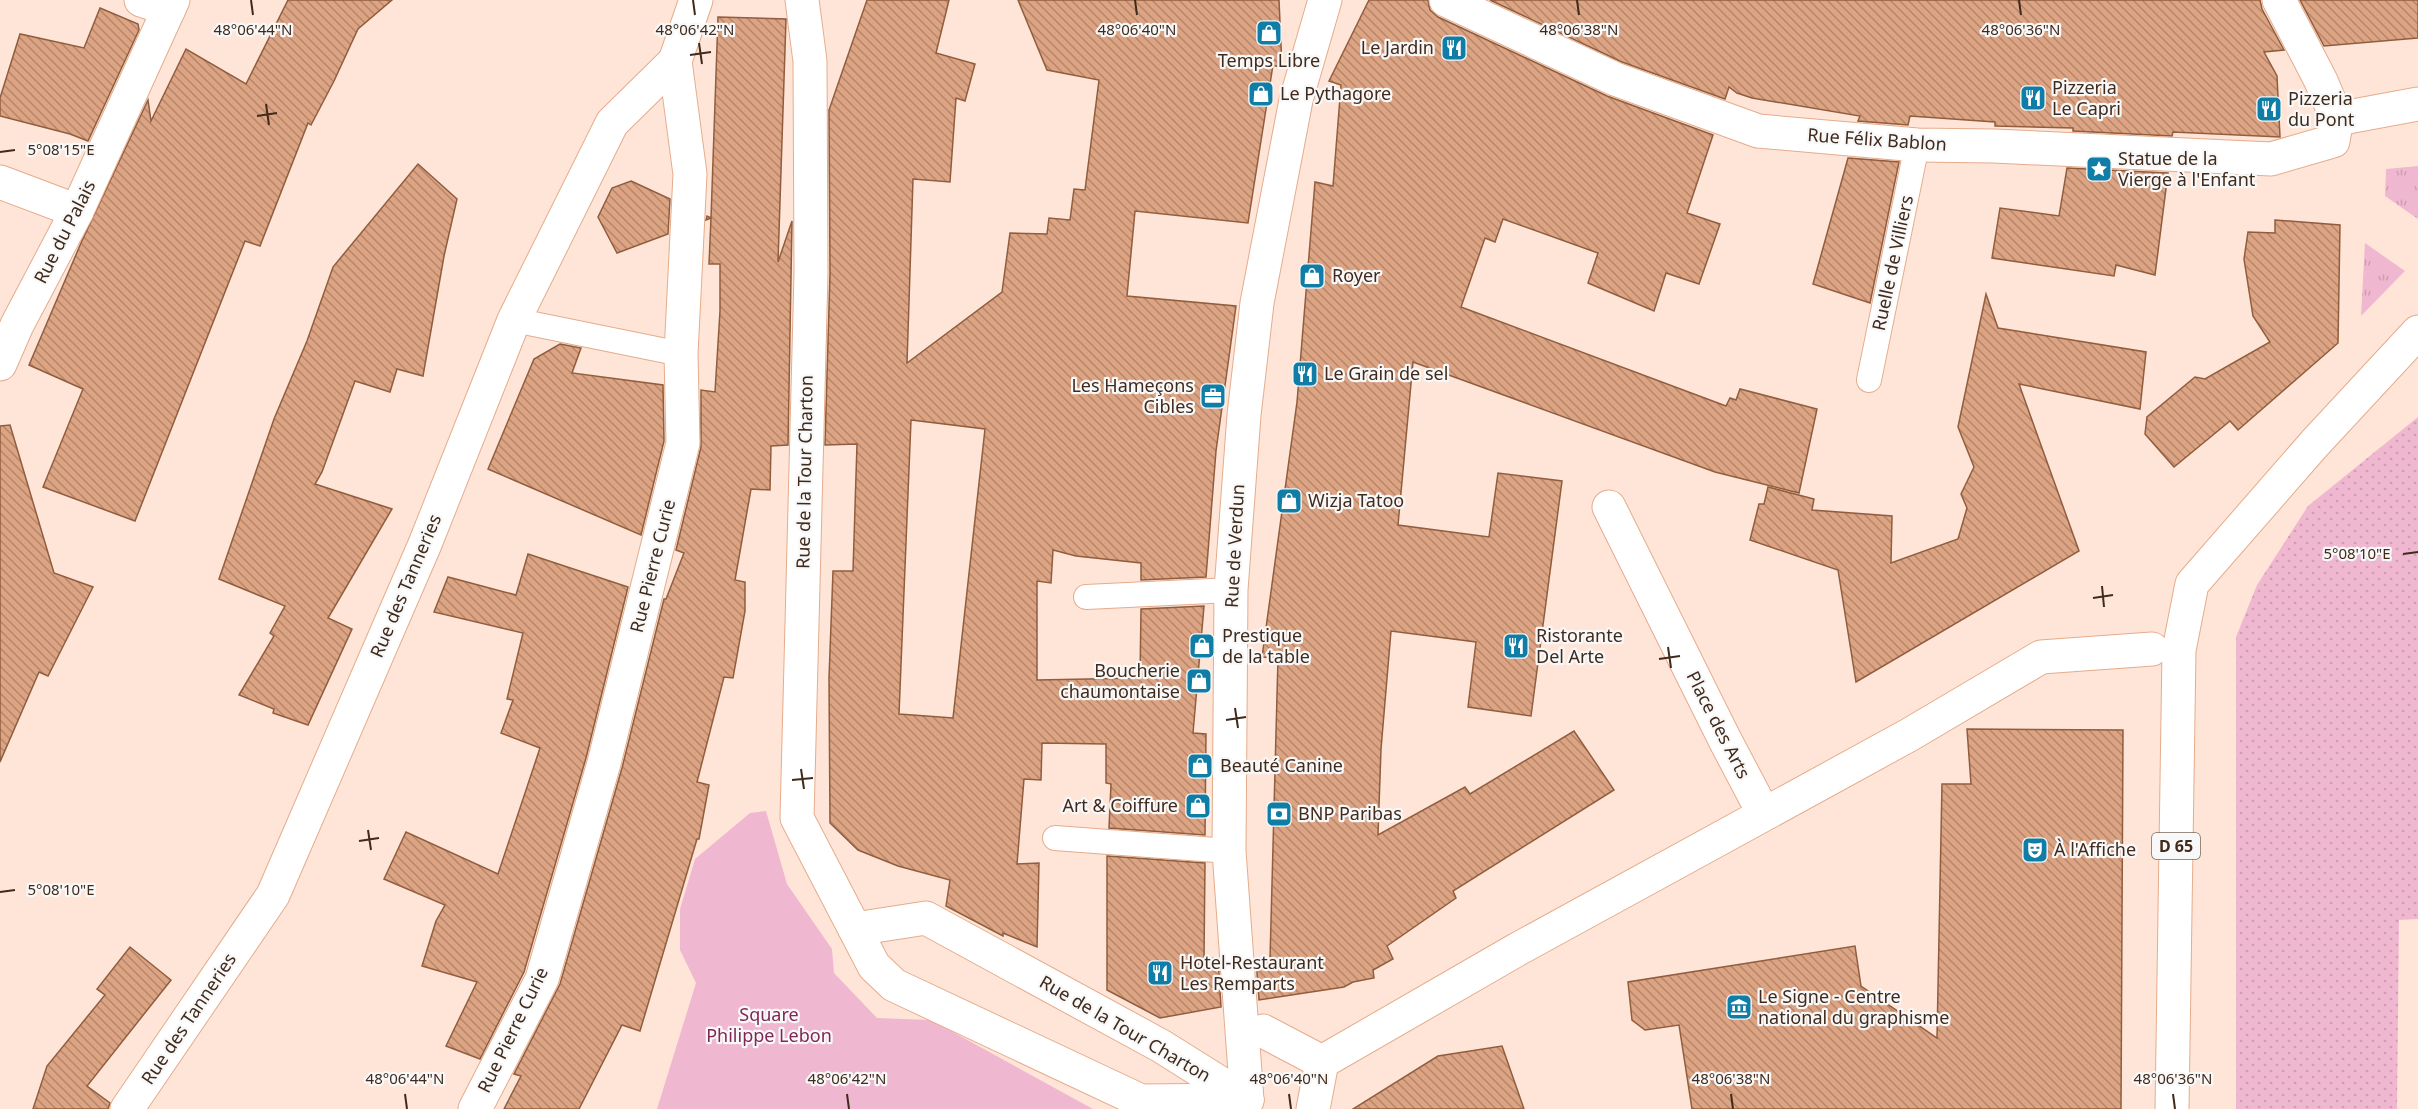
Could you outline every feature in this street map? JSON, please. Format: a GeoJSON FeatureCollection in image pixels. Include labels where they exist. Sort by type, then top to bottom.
{"type":"FeatureCollection","features":[{"type":"Feature","properties":{"kind":"street","name":"Rue Pierre Curie"},"geometry":{"type":"LineString","coordinates":[[475,1109],[542,979],[603,763],[683,442],[681,354],[690,174],[675,61],[696,0]]}},
{"type":"Feature","properties":{"kind":"street","name":"Rue de la Tour Charton"},"geometry":{"type":"LineString","coordinates":[[802,0],[810,61],[811,273],[797,818],[874,966],[894,985],[1141,1101],[1252,1104]]}},
{"type":"Feature","properties":{"kind":"street","name":"Rue de Verdun"},"geometry":{"type":"LineString","coordinates":[[1252,1104],[1229,851],[1231,590],[1244,415],[1257,303],[1296,100],[1325,0]]}},
{"type":"Feature","properties":{"kind":"street","name":"Rue Félix Bablon"},"geometry":{"type":"LineString","coordinates":[[1446,0],[1615,79],[1758,130],[1917,145],[1994,146],[2271,159],[2335,130],[2418,104]]}},
{"type":"Feature","properties":{"kind":"street"},"geometry":{"type":"LineString","coordinates":[[2279,0],[2321,81],[2335,130]]}},
{"type":"Feature","properties":{"kind":"street","name":"Rue du Palais"},"geometry":{"type":"LineString","coordinates":[[0,364],[8,324],[77,211],[161,3]]}},
{"type":"Feature","properties":{"kind":"street","name":"Rue des Tanneries"},"geometry":{"type":"LineString","coordinates":[[128,1109],[273,895],[425,544],[514,320],[612,123],[675,61]]}},
{"type":"Feature","properties":{"kind":"street"},"geometry":{"type":"LineString","coordinates":[[0,182],[77,211]]}},
{"type":"Feature","properties":{"kind":"street","name":"D 65"},"geometry":{"type":"LineString","coordinates":[[2172,1109],[2179,650],[2192,584],[2315,443],[2418,332]]}},
{"type":"Feature","properties":{"kind":"street","name":"Place des Arts"},"geometry":{"type":"LineString","coordinates":[[1609,507],[1764,814]]}},
{"type":"Feature","properties":{"kind":"street"},"geometry":{"type":"LineString","coordinates":[[1312,1109],[1322,1062],[1518,949],[1909,735],[2042,657],[2152,649]]}},
{"type":"Feature","properties":{"kind":"street","name":"Rue de la Tour Charton"},"geometry":{"type":"LineString","coordinates":[[855,930],[926,918],[1161,1046],[1252,1104]]}},
{"type":"Feature","properties":{"kind":"street"},"geometry":{"type":"LineString","coordinates":[[1263,1031],[1322,1062]]}},
{"type":"Feature","properties":{"kind":"lane","name":"Ruelle de Villiers"},"geometry":{"type":"LineString","coordinates":[[1869,380],[1917,145]]}},
{"type":"Feature","properties":{"kind":"lane"},"geometry":{"type":"LineString","coordinates":[[514,320],[681,354]]}},
{"type":"Feature","properties":{"kind":"lane"},"geometry":{"type":"LineString","coordinates":[[1086,597],[1231,590]]}},
{"type":"Feature","properties":{"kind":"lane"},"geometry":{"type":"LineString","coordinates":[[1055,838],[1229,851]]}},
{"type":"Feature","properties":{"kind":"green space"},"geometry":{"type":"Polygon","coordinates":[[[2418,166],[2418,219],[2385,196],[2386,169],[2418,166]]]}},
{"type":"Feature","properties":{"kind":"green space"},"geometry":{"type":"Polygon","coordinates":[[[2365,243],[2405,271],[2361,316],[2365,243]]]}},
{"type":"Feature","properties":{"kind":"green space"},"geometry":{"type":"Polygon","coordinates":[[[2418,417],[2418,919],[2399,920],[2397,1109],[2236,1109],[2236,637],[2257,585],[2308,506],[2418,417]]]}},
{"type":"Feature","properties":{"kind":"green space","name":"Square Philippe Lebon"},"geometry":{"type":"Polygon","coordinates":[[[766,811],[787,884],[832,949],[834,973],[877,1018],[931,1020],[1093,1109],[657,1109],[696,983],[680,950],[680,909],[695,859],[750,813],[766,811]]]}},
{"type":"Feature","properties":{"kind":"building"},"geometry":{"type":"Polygon","coordinates":[[[288,0],[392,0],[358,29],[311,125],[308,123],[260,246],[245,241],[135,521],[43,487],[83,389],[29,365],[81,243],[148,100],[151,121],[186,49],[246,84],[288,0]]]}},
{"type":"Feature","properties":{"kind":"building"},"geometry":{"type":"Polygon","coordinates":[[[867,0],[949,0],[936,53],[975,64],[965,101],[956,98],[950,182],[913,179],[907,363],[1002,292],[1010,233],[1047,234],[1049,218],[1070,220],[1074,189],[1085,190],[1099,80],[1047,70],[1018,0],[1279,0],[1282,68],[1273,65],[1248,223],[1135,211],[1127,296],[1236,306],[1216,451],[1206,577],[1141,580],[1141,563],[1076,556],[1053,550],[1051,583],[1037,581],[1037,680],[1140,678],[1141,609],[1204,606],[1193,733],[1206,734],[1205,835],[1109,828],[1111,784],[1106,783],[1106,744],[1042,743],[1041,780],[1024,779],[1017,864],[1039,863],[1037,947],[1003,933],[1003,936],[946,906],[950,880],[898,866],[858,850],[830,823],[829,678],[833,571],[853,571],[857,444],[825,445],[830,273],[829,110],[867,0]],[[911,420],[899,714],[953,718],[985,429],[911,420]]]}},
{"type":"Feature","properties":{"kind":"building"},"geometry":{"type":"Polygon","coordinates":[[[1369,0],[1428,0],[1430,10],[1438,17],[1607,96],[1713,135],[1687,213],[1720,224],[1699,284],[1666,273],[1654,311],[1588,283],[1598,253],[1503,219],[1495,242],[1485,238],[1461,307],[1726,406],[1730,398],[1736,400],[1740,389],[1817,409],[1799,493],[1715,472],[1413,362],[1398,525],[1489,537],[1498,473],[1562,481],[1531,716],[1468,707],[1476,642],[1391,631],[1381,749],[1378,835],[1465,787],[1470,794],[1574,731],[1614,790],[1453,891],[1456,898],[1387,946],[1393,959],[1373,970],[1374,978],[1353,982],[1344,987],[1259,1000],[1256,959],[1270,959],[1278,658],[1262,657],[1297,402],[1315,182],[1333,186],[1341,85],[1329,81],[1369,0]]]}},
{"type":"Feature","properties":{"kind":"building"},"geometry":{"type":"Polygon","coordinates":[[[1490,0],[2260,0],[2262,9],[2284,50],[2264,52],[2277,76],[2280,137],[2173,132],[2172,136],[2073,131],[2073,128],[1995,126],[1995,122],[1910,116],[1908,125],[1858,121],[1860,116],[1752,98],[1737,93],[1729,87],[1725,99],[1622,62],[1490,0]]]}},
{"type":"Feature","properties":{"kind":"building"},"geometry":{"type":"Polygon","coordinates":[[[2300,0],[2418,0],[2418,38],[2324,46],[2300,0]]]}},
{"type":"Feature","properties":{"kind":"building"},"geometry":{"type":"Polygon","coordinates":[[[100,8],[138,24],[139,30],[88,141],[70,134],[0,116],[0,98],[20,34],[84,48],[100,8]]]}},
{"type":"Feature","properties":{"kind":"building"},"geometry":{"type":"Polygon","coordinates":[[[718,17],[786,19],[778,262],[792,221],[788,445],[771,446],[770,490],[751,489],[735,580],[745,582],[745,611],[733,678],[724,677],[697,782],[709,785],[699,839],[697,839],[640,1031],[622,1025],[579,1109],[504,1109],[521,1076],[514,1074],[560,984],[622,768],[664,599],[666,599],[684,553],[676,550],[701,447],[701,390],[715,392],[720,311],[720,264],[709,264],[718,17]]]}},
{"type":"Feature","properties":{"kind":"building"},"geometry":{"type":"Polygon","coordinates":[[[1848,158],[1899,162],[1870,303],[1813,284],[1848,158]]]}},
{"type":"Feature","properties":{"kind":"building"},"geometry":{"type":"Polygon","coordinates":[[[418,164],[457,199],[444,256],[423,376],[397,369],[390,392],[355,381],[322,472],[315,484],[392,509],[328,618],[352,629],[308,725],[273,713],[274,709],[239,695],[274,636],[270,633],[285,606],[219,579],[274,419],[307,341],[333,267],[418,164]]]}},
{"type":"Feature","properties":{"kind":"building"},"geometry":{"type":"Polygon","coordinates":[[[2067,168],[2168,173],[2155,275],[2116,265],[2114,276],[1992,258],[2000,208],[2059,216],[2067,168]]]}},
{"type":"Feature","properties":{"kind":"building"},"geometry":{"type":"Polygon","coordinates":[[[631,181],[670,199],[668,234],[617,253],[598,217],[612,188],[631,181]]]}},
{"type":"Feature","properties":{"kind":"building"},"geometry":{"type":"Polygon","coordinates":[[[2275,220],[2340,225],[2338,343],[2238,430],[2230,421],[2174,467],[2145,434],[2147,417],[2195,377],[2205,379],[2270,342],[2253,316],[2244,259],[2248,232],[2275,233],[2275,220]]]}},
{"type":"Feature","properties":{"kind":"building"},"geometry":{"type":"Polygon","coordinates":[[[1986,294],[1998,328],[2146,352],[2140,409],[2019,384],[2079,551],[1856,682],[1838,570],[1750,540],[1759,504],[1764,504],[1768,487],[1814,499],[1812,510],[1892,516],[1891,563],[1958,539],[1967,508],[1961,494],[1974,467],[1958,427],[1986,294]]]}},
{"type":"Feature","properties":{"kind":"building"},"geometry":{"type":"Polygon","coordinates":[[[560,344],[581,348],[572,373],[663,385],[664,441],[641,535],[488,469],[534,359],[560,344]]]}},
{"type":"Feature","properties":{"kind":"building"},"geometry":{"type":"Polygon","coordinates":[[[10,425],[54,573],[93,587],[48,676],[39,672],[0,762],[0,426],[10,425]]]}},
{"type":"Feature","properties":{"kind":"building"},"geometry":{"type":"Polygon","coordinates":[[[528,554],[628,587],[586,758],[524,972],[480,1059],[446,1046],[477,982],[422,966],[436,921],[445,905],[384,879],[406,832],[498,874],[540,748],[501,733],[513,700],[507,699],[523,633],[434,612],[448,577],[516,595],[528,554]]]}},
{"type":"Feature","properties":{"kind":"building"},"geometry":{"type":"Polygon","coordinates":[[[1967,729],[2123,730],[2121,1109],[1692,1109],[1679,1025],[1645,1030],[1632,1020],[1628,982],[1855,946],[1861,986],[1937,1038],[1942,784],[1971,784],[1967,729]]]}},
{"type":"Feature","properties":{"kind":"building"},"geometry":{"type":"Polygon","coordinates":[[[1107,856],[1205,863],[1204,958],[1218,958],[1221,1007],[1160,1018],[1107,990],[1107,856]]]}},
{"type":"Feature","properties":{"kind":"building"},"geometry":{"type":"Polygon","coordinates":[[[130,947],[171,980],[87,1086],[110,1103],[108,1109],[33,1109],[47,1066],[105,995],[97,989],[130,947]]]}},
{"type":"Feature","properties":{"kind":"building"},"geometry":{"type":"Polygon","coordinates":[[[1502,1046],[1524,1109],[1353,1109],[1438,1056],[1502,1046]]]}},
{"type":"Feature","properties":{"kind":"place","name":"Temps Libre"},"geometry":{"type":"Point","coordinates":[1269,33]}},
{"type":"Feature","properties":{"kind":"place","name":"Le Jardin"},"geometry":{"type":"Point","coordinates":[1454,48]}},
{"type":"Feature","properties":{"kind":"place","name":"Le Pythagore"},"geometry":{"type":"Point","coordinates":[1261,94]}},
{"type":"Feature","properties":{"kind":"place","name":"Pizzeria Le Capri"},"geometry":{"type":"Point","coordinates":[2033,98]}},
{"type":"Feature","properties":{"kind":"place","name":"Pizzeria du Pont"},"geometry":{"type":"Point","coordinates":[2269,109]}},
{"type":"Feature","properties":{"kind":"place","name":"Statue de la Vierge à l'Enfant"},"geometry":{"type":"Point","coordinates":[2099,169]}},
{"type":"Feature","properties":{"kind":"place","name":"Royer"},"geometry":{"type":"Point","coordinates":[1312,276]}},
{"type":"Feature","properties":{"kind":"place","name":"Le Grain de sel"},"geometry":{"type":"Point","coordinates":[1305,374]}},
{"type":"Feature","properties":{"kind":"place","name":"Les Hameçons Cibles"},"geometry":{"type":"Point","coordinates":[1213,396]}},
{"type":"Feature","properties":{"kind":"place","name":"Wizja Tatoo"},"geometry":{"type":"Point","coordinates":[1289,501]}},
{"type":"Feature","properties":{"kind":"place","name":"Prestique de la table"},"geometry":{"type":"Point","coordinates":[1202,646]}},
{"type":"Feature","properties":{"kind":"place","name":"Ristorante Del Arte"},"geometry":{"type":"Point","coordinates":[1516,646]}},
{"type":"Feature","properties":{"kind":"place","name":"Boucherie chaumontaise"},"geometry":{"type":"Point","coordinates":[1199,681]}},
{"type":"Feature","properties":{"kind":"place","name":"Beauté Canine"},"geometry":{"type":"Point","coordinates":[1200,766]}},
{"type":"Feature","properties":{"kind":"place","name":"Art & Coiffure"},"geometry":{"type":"Point","coordinates":[1198,806]}},
{"type":"Feature","properties":{"kind":"place","name":"BNP Paribas"},"geometry":{"type":"Point","coordinates":[1279,814]}},
{"type":"Feature","properties":{"kind":"place","name":"À l'Affiche"},"geometry":{"type":"Point","coordinates":[2035,850]}},
{"type":"Feature","properties":{"kind":"place","name":"Hotel-Restaurant Les Remparts"},"geometry":{"type":"Point","coordinates":[1160,973]}},
{"type":"Feature","properties":{"kind":"place","name":"Le Signe - Centre national du graphisme"},"geometry":{"type":"Point","coordinates":[1739,1007]}}]}
